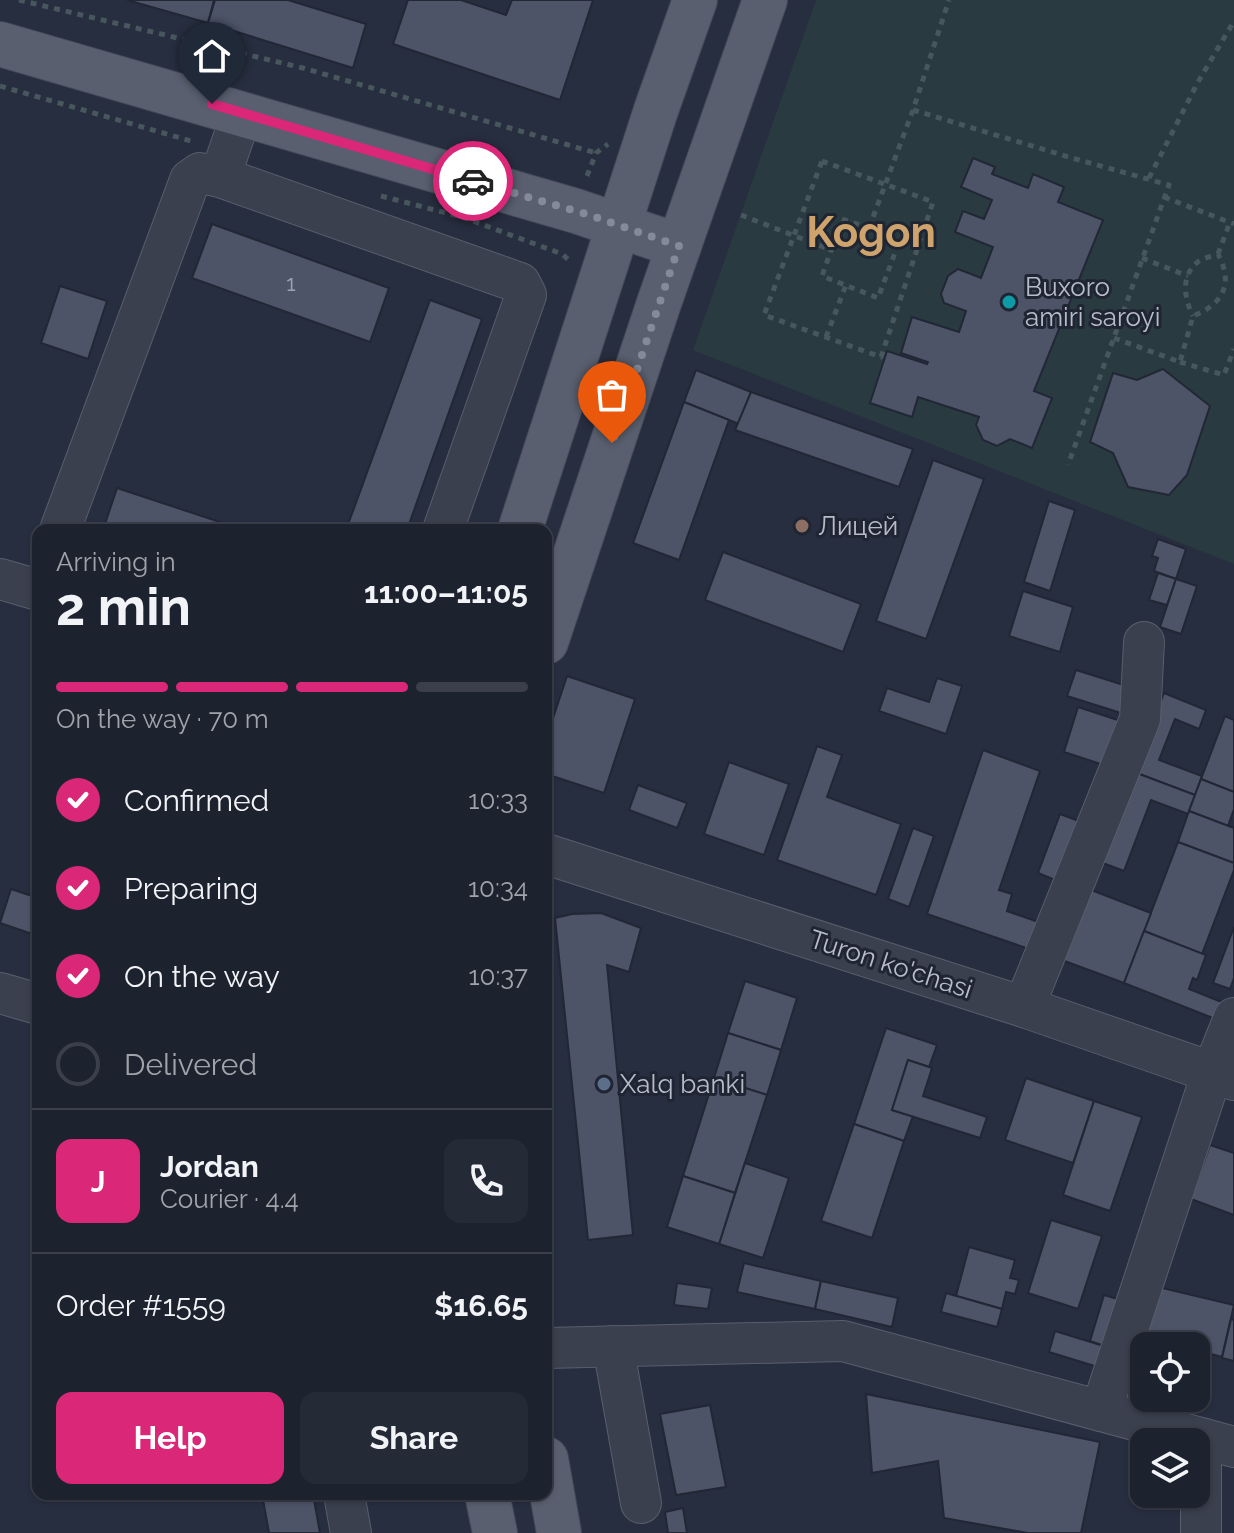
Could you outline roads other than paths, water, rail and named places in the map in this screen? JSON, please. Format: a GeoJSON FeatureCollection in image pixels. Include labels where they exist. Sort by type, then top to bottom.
{"type":"FeatureCollection","features":[{"type":"Feature","properties":{"kind":"main road"},"geometry":{"type":"LineString","coordinates":[[522,524],[656,110],[695,0]]}},
{"type":"Feature","properties":{"kind":"main road"},"geometry":{"type":"LineString","coordinates":[[552,624],[765,0]]}},
{"type":"Feature","properties":{"kind":"main road"},"geometry":{"type":"LineString","coordinates":[[0,44],[576,211],[679,246]]}},
{"type":"Feature","properties":{"kind":"main road"},"geometry":{"type":"LineString","coordinates":[[552,1493],[559,1533]]}},
{"type":"Feature","properties":{"kind":"main road"},"geometry":{"type":"LineString","coordinates":[[488,1500],[495,1533]]}},
{"type":"Feature","properties":{"kind":"street"},"geometry":{"type":"LineString","coordinates":[[220,177],[242,113]]}},
{"type":"Feature","properties":{"kind":"street"},"geometry":{"type":"LineString","coordinates":[[62,524],[190,180],[200,173],[220,177],[520,283],[526,295],[445,524]]}},
{"type":"Feature","properties":{"kind":"street"},"geometry":{"type":"LineString","coordinates":[[0,579],[32,587]]}},
{"type":"Feature","properties":{"kind":"street"},"geometry":{"type":"LineString","coordinates":[[1024,1007],[1140,719],[1144,642]]}},
{"type":"Feature","properties":{"kind":"street","name":"Turon ko'chasi"},"geometry":{"type":"LineString","coordinates":[[552,856],[1024,1007],[1223,1076]]}},
{"type":"Feature","properties":{"kind":"street"},"geometry":{"type":"LineString","coordinates":[[0,993],[32,1002]]}},
{"type":"Feature","properties":{"kind":"street"},"geometry":{"type":"LineString","coordinates":[[1101,1411],[1223,1076],[1234,1018]]}},
{"type":"Feature","properties":{"kind":"street"},"geometry":{"type":"LineString","coordinates":[[552,1348],[843,1341],[1217,1442],[1201,1533]]}},
{"type":"Feature","properties":{"kind":"street"},"geometry":{"type":"LineString","coordinates":[[613,1346],[641,1503]]}},
{"type":"Feature","properties":{"kind":"street"},"geometry":{"type":"LineString","coordinates":[[345,1500],[351,1533]]}},
{"type":"Feature","properties":{"kind":"place","name":"Buxoro amiri saroyi"},"geometry":{"type":"Point","coordinates":[1009,302]}},
{"type":"Feature","properties":{"kind":"place","name":"Лицей"},"geometry":{"type":"Point","coordinates":[802,526]}},
{"type":"Feature","properties":{"kind":"place","name":"Xalq banki"},"geometry":{"type":"Point","coordinates":[604,1084]}},
{"type":"Feature","properties":{"kind":"district","name":"Kogon"},"geometry":{"type":"Point","coordinates":[871,232]}}]}
